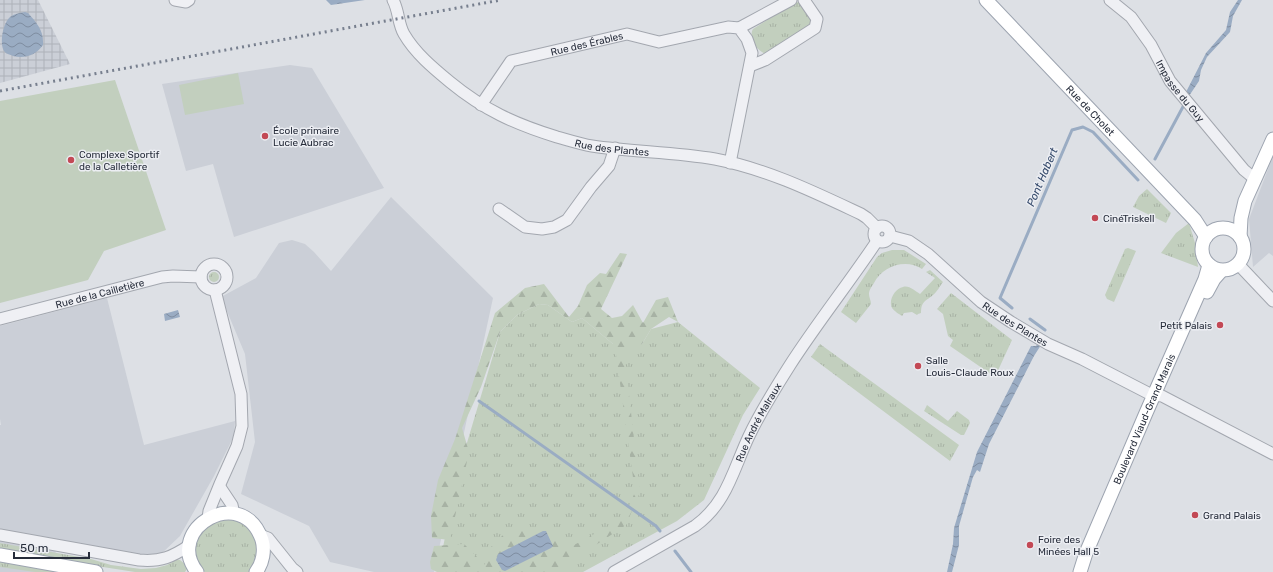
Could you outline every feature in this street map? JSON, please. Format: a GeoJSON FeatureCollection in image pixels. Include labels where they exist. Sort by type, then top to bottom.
{"type":"FeatureCollection","features":[{"type":"Feature","properties":{"kind":"main road","name":"Rue de Cholet"},"geometry":{"type":"LineString","coordinates":[[986,0],[1195,220],[1214,232]]}},
{"type":"Feature","properties":{"kind":"main road"},"geometry":{"type":"LineString","coordinates":[[1240,237],[1241,218],[1245,201],[1273,139]]}},
{"type":"Feature","properties":{"kind":"main road"},"geometry":{"type":"LineString","coordinates":[[1214,232],[1230,229],[1240,237],[1243,242],[1244,254],[1238,264],[1233,268],[1215,268],[1205,261],[1202,249],[1214,232],[1245,201]]}},
{"type":"Feature","properties":{"kind":"main road","name":"Boulevard Viaud-Grand Marais"},"geometry":{"type":"LineString","coordinates":[[1089,572],[1094,556],[1205,279],[1215,268]]}},
{"type":"Feature","properties":{"kind":"main road","name":"Boulevard Viaud-Grand Marais"},"geometry":{"type":"LineString","coordinates":[[1080,572],[1089,546],[1158,395]]}},
{"type":"Feature","properties":{"kind":"main road"},"geometry":{"type":"LineString","coordinates":[[194,568],[190,545],[196,529],[208,518],[216,514],[225,513],[242,517],[250,521],[256,527],[263,543],[263,553],[262,562],[256,572]]}},
{"type":"Feature","properties":{"kind":"main road"},"geometry":{"type":"LineString","coordinates":[[0,555],[96,572]]}},
{"type":"Feature","properties":{"kind":"street"},"geometry":{"type":"LineString","coordinates":[[175,0],[186,2],[189,0]]}},
{"type":"Feature","properties":{"kind":"street","name":"Rue des Plantes"},"geometry":{"type":"LineString","coordinates":[[393,0],[401,28],[412,46],[447,80],[481,105],[523,126],[578,143],[714,159],[752,168],[801,186],[861,214],[877,228],[883,226],[886,227],[889,229],[890,236],[909,241],[922,249],[981,302],[1048,344],[1158,395],[1273,454]]}},
{"type":"Feature","properties":{"kind":"street","name":"Rue des Érables"},"geometry":{"type":"LineString","coordinates":[[481,105],[511,61],[628,34],[659,42],[728,27],[739,28],[791,0]]}},
{"type":"Feature","properties":{"kind":"street"},"geometry":{"type":"LineString","coordinates":[[750,66],[765,60],[815,28],[817,19],[804,0]]}},
{"type":"Feature","properties":{"kind":"street","name":"Impasse du Guy"},"geometry":{"type":"LineString","coordinates":[[1110,0],[1131,17],[1151,45],[1170,81],[1244,170],[1255,179]]}},
{"type":"Feature","properties":{"kind":"street"},"geometry":{"type":"LineString","coordinates":[[730,163],[752,53],[747,39],[739,28]]}},
{"type":"Feature","properties":{"kind":"street"},"geometry":{"type":"LineString","coordinates":[[499,209],[525,226],[542,229],[554,227],[567,220],[591,187],[609,166],[615,148]]}},
{"type":"Feature","properties":{"kind":"street"},"geometry":{"type":"LineString","coordinates":[[877,228],[874,234],[877,241],[886,242],[890,236]]}},
{"type":"Feature","properties":{"kind":"street","name":"Rue André Malraux"},"geometry":{"type":"LineString","coordinates":[[614,572],[684,533],[706,519],[715,509],[724,494],[754,426],[790,365],[877,241]]}},
{"type":"Feature","properties":{"kind":"street"},"geometry":{"type":"LineString","coordinates":[[217,264],[222,267],[227,276],[226,282],[222,287],[215,290],[206,287],[201,278],[203,271],[210,265],[217,264]]}},
{"type":"Feature","properties":{"kind":"street"},"geometry":{"type":"LineString","coordinates":[[1238,264],[1273,301]]}},
{"type":"Feature","properties":{"kind":"street","name":"Rue de la Cailletière"},"geometry":{"type":"LineString","coordinates":[[0,319],[162,277],[173,276],[201,278]]}},
{"type":"Feature","properties":{"kind":"street"},"geometry":{"type":"LineString","coordinates":[[208,518],[209,511],[237,446],[242,426],[241,394],[215,290]]}},
{"type":"Feature","properties":{"kind":"street"},"geometry":{"type":"LineString","coordinates":[[220,487],[232,505],[234,514]]}},
{"type":"Feature","properties":{"kind":"street"},"geometry":{"type":"LineString","coordinates":[[0,535],[139,560],[158,560],[174,555],[190,545]]}},
{"type":"Feature","properties":{"kind":"street"},"geometry":{"type":"LineString","coordinates":[[260,535],[268,538],[292,568],[297,572]]}},
{"type":"Feature","properties":{"kind":"street"},"geometry":{"type":"LineString","coordinates":[[174,555],[194,568]]}},
{"type":"Feature","properties":{"kind":"shaded area"},"geometry":{"type":"Polygon","coordinates":[[[0,0],[38,0],[70,64],[0,83],[0,0]]]}},
{"type":"Feature","properties":{"kind":"shaded area","name":"École primaire Lucie Aubrac"},"geometry":{"type":"Polygon","coordinates":[[[290,65],[312,68],[384,188],[234,237],[213,164],[186,171],[162,84],[290,65]]]}},
{"type":"Feature","properties":{"kind":"shaded area"},"geometry":{"type":"Polygon","coordinates":[[[1273,156],[1273,256],[1269,253],[1253,267],[1249,219],[1273,156]]]}},
{"type":"Feature","properties":{"kind":"shaded area"},"geometry":{"type":"Polygon","coordinates":[[[391,197],[493,298],[434,572],[374,572],[330,562],[309,526],[241,494],[255,442],[245,354],[221,297],[256,278],[279,243],[292,240],[305,244],[331,271],[391,197]]]}},
{"type":"Feature","properties":{"kind":"shaded area"},"geometry":{"type":"Polygon","coordinates":[[[107,298],[144,445],[235,421],[234,436],[214,476],[180,536],[160,555],[139,556],[56,539],[55,572],[0,572],[0,326],[107,298]]]}},
{"type":"Feature","properties":{"kind":"green space"},"geometry":{"type":"Polygon","coordinates":[[[798,2],[802,4],[812,18],[811,26],[766,54],[759,50],[754,44],[752,36],[753,29],[794,3],[798,2]]]}},
{"type":"Feature","properties":{"kind":"green space"},"geometry":{"type":"Polygon","coordinates":[[[238,73],[244,104],[185,115],[179,85],[238,73]]]}},
{"type":"Feature","properties":{"kind":"green space","name":"Complexe Sportif de la Calletière"},"geometry":{"type":"Polygon","coordinates":[[[115,80],[166,230],[104,251],[88,280],[0,303],[0,101],[115,80]]]}},
{"type":"Feature","properties":{"kind":"green space"},"geometry":{"type":"Polygon","coordinates":[[[1147,189],[1171,213],[1166,223],[1133,207],[1139,196],[1147,189]]]}},
{"type":"Feature","properties":{"kind":"green space"},"geometry":{"type":"Polygon","coordinates":[[[1189,223],[1195,243],[1198,267],[1161,253],[1176,233],[1189,223]]]}},
{"type":"Feature","properties":{"kind":"green space"},"geometry":{"type":"Polygon","coordinates":[[[1128,248],[1136,251],[1114,302],[1107,299],[1105,295],[1125,249],[1128,248]]]}},
{"type":"Feature","properties":{"kind":"green space"},"geometry":{"type":"Polygon","coordinates":[[[892,250],[904,250],[926,264],[922,269],[909,264],[902,264],[888,268],[883,272],[878,277],[870,291],[869,295],[871,304],[856,323],[841,312],[877,257],[882,253],[892,250]]]}},
{"type":"Feature","properties":{"kind":"green space"},"geometry":{"type":"Polygon","coordinates":[[[620,253],[627,254],[601,309],[612,318],[622,316],[633,305],[643,323],[656,300],[668,297],[678,322],[669,317],[651,329],[642,344],[624,350],[640,492],[626,525],[555,572],[437,572],[431,569],[430,562],[434,546],[464,544],[485,565],[486,552],[503,535],[540,527],[574,545],[624,518],[635,492],[616,354],[613,344],[582,318],[572,322],[548,305],[539,304],[517,315],[500,332],[481,387],[462,428],[469,452],[450,540],[432,538],[431,516],[438,480],[455,439],[495,313],[525,288],[544,284],[569,317],[578,306],[587,285],[600,273],[606,274],[620,253]]]}},
{"type":"Feature","properties":{"kind":"green space"},"geometry":{"type":"Polygon","coordinates":[[[930,270],[943,282],[936,292],[923,304],[921,313],[917,315],[912,312],[904,313],[902,316],[892,308],[891,302],[893,295],[900,288],[905,287],[920,294],[935,278],[926,272],[930,270]]]}},
{"type":"Feature","properties":{"kind":"green space"},"geometry":{"type":"Polygon","coordinates":[[[212,272],[216,272],[218,273],[218,281],[212,282],[209,279],[209,275],[212,272]]]}},
{"type":"Feature","properties":{"kind":"green space"},"geometry":{"type":"Polygon","coordinates":[[[951,293],[1012,340],[995,377],[950,346],[953,340],[948,336],[943,314],[937,309],[951,293]]]}},
{"type":"Feature","properties":{"kind":"green space"},"geometry":{"type":"Polygon","coordinates":[[[539,304],[548,305],[572,322],[582,318],[613,344],[642,344],[651,329],[678,322],[760,388],[743,415],[704,500],[677,521],[583,572],[438,572],[458,473],[500,332],[517,315],[539,304]]]}},
{"type":"Feature","properties":{"kind":"green space"},"geometry":{"type":"Polygon","coordinates":[[[820,344],[959,445],[950,461],[811,357],[820,344]]]}},
{"type":"Feature","properties":{"kind":"green space"},"geometry":{"type":"Polygon","coordinates":[[[927,405],[948,421],[957,411],[969,420],[970,423],[964,435],[961,435],[924,411],[927,405]]]}},
{"type":"Feature","properties":{"kind":"green space"},"geometry":{"type":"Polygon","coordinates":[[[218,518],[239,519],[255,533],[259,553],[250,572],[205,572],[198,563],[195,553],[197,537],[208,524],[218,518]]]}},
{"type":"Feature","properties":{"kind":"green space"},"geometry":{"type":"Polygon","coordinates":[[[0,543],[91,559],[111,565],[141,569],[156,568],[167,565],[176,560],[180,560],[185,564],[187,569],[185,572],[135,572],[0,551],[0,543]]]}},
{"type":"Feature","properties":{"kind":"green space"},"geometry":{"type":"Polygon","coordinates":[[[0,562],[58,572],[35,572],[0,567],[0,562]]]}},
{"type":"Feature","properties":{"kind":"water"},"geometry":{"type":"Polygon","coordinates":[[[326,0],[365,0],[331,5],[326,0]]]}},
{"type":"Feature","properties":{"kind":"water"},"geometry":{"type":"Polygon","coordinates":[[[1238,0],[1242,0],[1233,16],[1230,32],[1207,57],[1201,70],[1199,81],[1189,96],[1186,92],[1206,53],[1226,30],[1230,12],[1238,0]]]}},
{"type":"Feature","properties":{"kind":"water"},"geometry":{"type":"Polygon","coordinates":[[[25,12],[28,13],[34,20],[41,31],[43,45],[34,54],[17,57],[4,51],[2,46],[3,32],[10,17],[25,12]]]}},
{"type":"Feature","properties":{"kind":"water"},"geometry":{"type":"Polygon","coordinates":[[[178,310],[180,317],[165,321],[164,314],[178,310]]]}},
{"type":"Feature","properties":{"kind":"water"},"geometry":{"type":"Polygon","coordinates":[[[1038,343],[1041,345],[989,444],[980,472],[977,470],[973,477],[959,526],[959,545],[952,572],[947,572],[953,544],[954,528],[977,452],[1031,346],[1036,346],[1038,343]]]}},
{"type":"Feature","properties":{"kind":"water"},"geometry":{"type":"Polygon","coordinates":[[[543,531],[546,531],[553,546],[551,548],[505,571],[502,570],[496,560],[498,554],[543,531]]]}},
{"type":"Feature","properties":{"kind":"waterway"},"geometry":{"type":"LineString","coordinates":[[1155,159],[1185,103]]}},
{"type":"Feature","properties":{"kind":"waterway","name":"Pont Habert"},"geometry":{"type":"LineString","coordinates":[[1012,308],[1000,298],[1072,130],[1083,127],[1093,132],[1138,180]]}},
{"type":"Feature","properties":{"kind":"waterway","name":"Pont Habert"},"geometry":{"type":"LineString","coordinates":[[1030,319],[1045,330]]}},
{"type":"Feature","properties":{"kind":"waterway"},"geometry":{"type":"LineString","coordinates":[[479,401],[656,526],[660,531]]}},
{"type":"Feature","properties":{"kind":"waterway"},"geometry":{"type":"LineString","coordinates":[[675,551],[691,572]]}},
{"type":"Feature","properties":{"kind":"railway"},"geometry":{"type":"LineString","coordinates":[[0,91],[501,0]]}},
{"type":"Feature","properties":{"kind":"place","name":"École primaire Lucie Aubrac"},"geometry":{"type":"Point","coordinates":[265,136]}},
{"type":"Feature","properties":{"kind":"place","name":"Complexe Sportif de la Calletière"},"geometry":{"type":"Point","coordinates":[71,160]}},
{"type":"Feature","properties":{"kind":"place","name":"CinéTriskell"},"geometry":{"type":"Point","coordinates":[1095,218]}},
{"type":"Feature","properties":{"kind":"place","name":"Petit Palais"},"geometry":{"type":"Point","coordinates":[1220,325]}},
{"type":"Feature","properties":{"kind":"place","name":"Salle Louis-Claude Roux"},"geometry":{"type":"Point","coordinates":[918,366]}},
{"type":"Feature","properties":{"kind":"place","name":"Grand Palais"},"geometry":{"type":"Point","coordinates":[1195,515]}},
{"type":"Feature","properties":{"kind":"place","name":"Foire des Minées Hall 5"},"geometry":{"type":"Point","coordinates":[1030,545]}}]}
